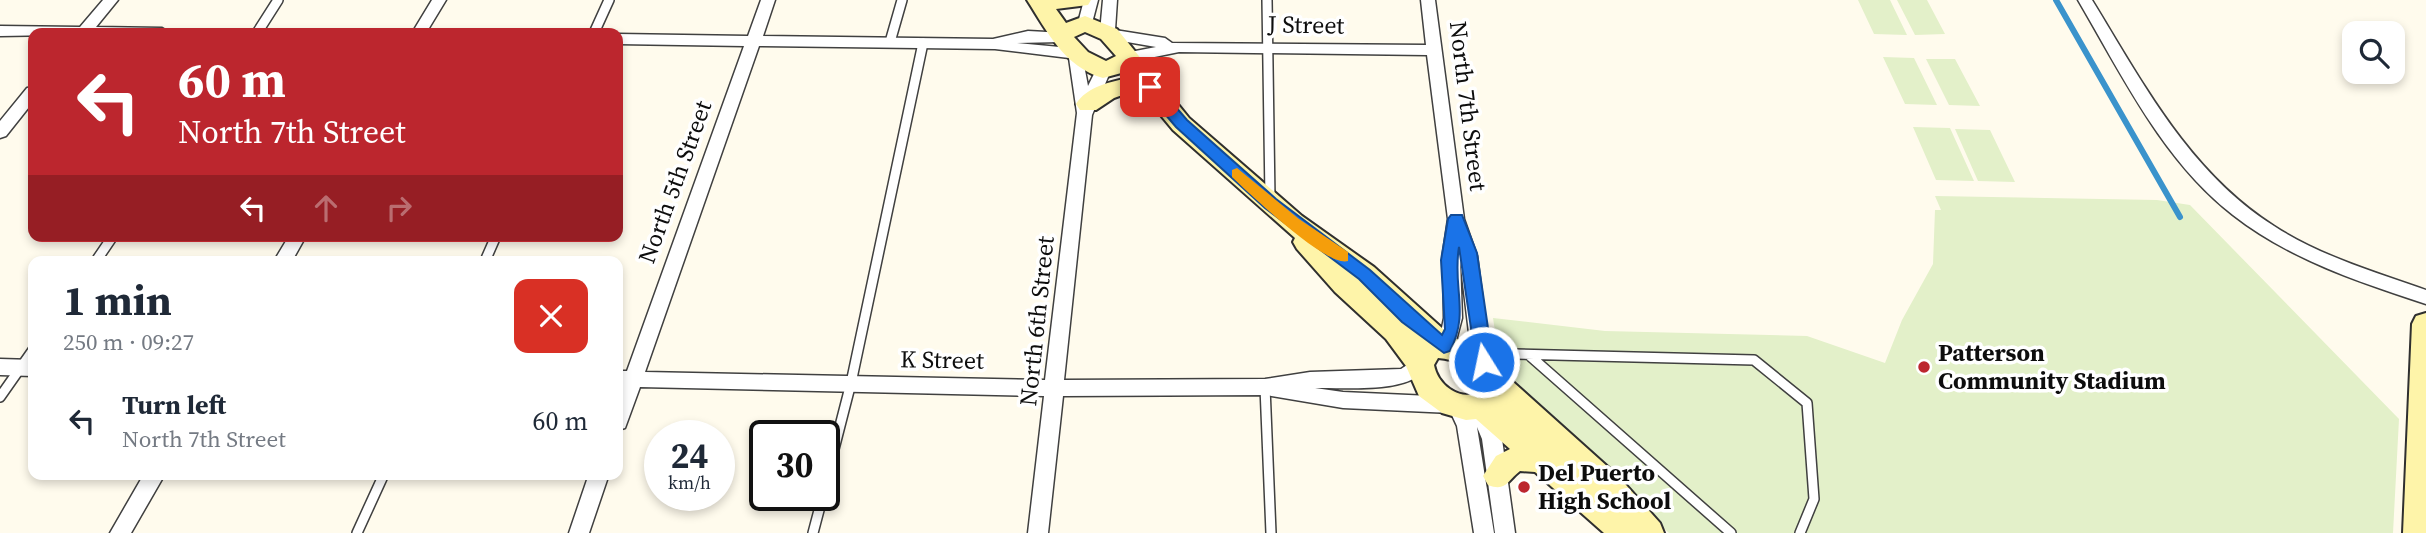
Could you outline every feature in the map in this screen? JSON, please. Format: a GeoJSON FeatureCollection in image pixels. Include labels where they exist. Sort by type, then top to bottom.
{"type":"FeatureCollection","features":[{"type":"Feature","properties":{"kind":"main road"},"geometry":{"type":"LineString","coordinates":[[1049,1],[1080,0]]}},
{"type":"Feature","properties":{"kind":"main road"},"geometry":{"type":"LineString","coordinates":[[1049,1],[1074,38],[1117,64],[1270,204],[1365,274],[1408,317],[1446,347],[1475,360],[1489,372],[1502,389],[1607,485],[1649,533]]}},
{"type":"Feature","properties":{"kind":"main road"},"geometry":{"type":"LineString","coordinates":[[1074,38],[1108,33],[1117,64],[1129,86],[1181,124]]}},
{"type":"Feature","properties":{"kind":"main road"},"geometry":{"type":"LineString","coordinates":[[1086,109],[1106,92],[1129,86]]}},
{"type":"Feature","properties":{"kind":"main road"},"geometry":{"type":"LineString","coordinates":[[1293,223],[1326,266],[1396,331],[1419,364],[1427,383],[1467,407],[1543,461],[1626,533]]}},
{"type":"Feature","properties":{"kind":"main road"},"geometry":{"type":"LineString","coordinates":[[2418,533],[2426,324]]}},
{"type":"Feature","properties":{"kind":"main road"},"geometry":{"type":"LineString","coordinates":[[1419,364],[1428,349],[1446,347]]}},
{"type":"Feature","properties":{"kind":"main road"},"geometry":{"type":"LineString","coordinates":[[1467,407],[1491,401],[1496,390],[1489,372]]}},
{"type":"Feature","properties":{"kind":"main road"},"geometry":{"type":"LineString","coordinates":[[1497,476],[1501,469],[1514,459],[1543,461]]}},
{"type":"Feature","properties":{"kind":"street"},"geometry":{"type":"LineString","coordinates":[[87,28],[111,0]]}},
{"type":"Feature","properties":{"kind":"street"},"geometry":{"type":"LineString","coordinates":[[422,28],[439,0]]}},
{"type":"Feature","properties":{"kind":"street","name":"North 5th Street"},"geometry":{"type":"LineString","coordinates":[[625,379],[768,0]]}},
{"type":"Feature","properties":{"kind":"street","name":"North 6th Street"},"geometry":{"type":"LineString","coordinates":[[1038,533],[1086,109],[1074,38],[1091,0]]}},
{"type":"Feature","properties":{"kind":"street"},"geometry":{"type":"LineString","coordinates":[[1108,33],[1110,0]]}},
{"type":"Feature","properties":{"kind":"street","name":"North 7th Street"},"geometry":{"type":"LineString","coordinates":[[1427,0],[1456,219],[1469,253],[1480,346],[1489,372]]}},
{"type":"Feature","properties":{"kind":"street"},"geometry":{"type":"LineString","coordinates":[[2085,0],[2170,138],[2225,200],[2266,230],[2303,250],[2426,298]]}},
{"type":"Feature","properties":{"kind":"street"},"geometry":{"type":"LineString","coordinates":[[0,31],[28,32]]}},
{"type":"Feature","properties":{"kind":"street","name":"J Street"},"geometry":{"type":"LineString","coordinates":[[1108,33],[1179,47],[1433,50]]}},
{"type":"Feature","properties":{"kind":"street"},"geometry":{"type":"LineString","coordinates":[[995,44],[1018,37],[1074,38]]}},
{"type":"Feature","properties":{"kind":"street"},"geometry":{"type":"LineString","coordinates":[[623,39],[995,44],[1020,49],[1074,38]]}},
{"type":"Feature","properties":{"kind":"street","name":"J Street"},"geometry":{"type":"LineString","coordinates":[[1117,64],[1179,47]]}},
{"type":"Feature","properties":{"kind":"street","name":"North 6th Street"},"geometry":{"type":"LineString","coordinates":[[1086,109],[1117,64]]}},
{"type":"Feature","properties":{"kind":"street"},"geometry":{"type":"LineString","coordinates":[[0,132],[28,98]]}},
{"type":"Feature","properties":{"kind":"street","name":"North 7th Street"},"geometry":{"type":"LineString","coordinates":[[1446,347],[1454,321],[1449,260],[1456,219]]}},
{"type":"Feature","properties":{"kind":"street","name":"K Street"},"geometry":{"type":"LineString","coordinates":[[625,379],[1054,388],[1265,387],[1310,380],[1403,377],[1415,371],[1419,364]]}},
{"type":"Feature","properties":{"kind":"street"},"geometry":{"type":"LineString","coordinates":[[0,367],[27,368]]}},
{"type":"Feature","properties":{"kind":"street","name":"K Street"},"geometry":{"type":"LineString","coordinates":[[1265,387],[1287,393],[1343,400],[1467,407]]}},
{"type":"Feature","properties":{"kind":"street"},"geometry":{"type":"LineString","coordinates":[[1467,407],[1489,430],[1505,533]]}},
{"type":"Feature","properties":{"kind":"street"},"geometry":{"type":"LineString","coordinates":[[1467,407],[1465,421],[1484,533]]}},
{"type":"Feature","properties":{"kind":"street"},"geometry":{"type":"LineString","coordinates":[[120,533],[151,480]]}},
{"type":"Feature","properties":{"kind":"street"},"geometry":{"type":"LineString","coordinates":[[579,533],[597,480]]}},
{"type":"Feature","properties":{"kind":"lane"},"geometry":{"type":"LineString","coordinates":[[260,28],[278,0]]}},
{"type":"Feature","properties":{"kind":"lane"},"geometry":{"type":"LineString","coordinates":[[596,28],[610,0]]}},
{"type":"Feature","properties":{"kind":"lane"},"geometry":{"type":"LineString","coordinates":[[890,42],[902,0]]}},
{"type":"Feature","properties":{"kind":"lane"},"geometry":{"type":"LineString","coordinates":[[1267,0],[1270,204]]}},
{"type":"Feature","properties":{"kind":"lane"},"geometry":{"type":"LineString","coordinates":[[840,426],[923,43]]}},
{"type":"Feature","properties":{"kind":"lane"},"geometry":{"type":"LineString","coordinates":[[1514,354],[1754,360],[1807,404],[1814,499],[1800,533]]}},
{"type":"Feature","properties":{"kind":"lane"},"geometry":{"type":"LineString","coordinates":[[1529,355],[1731,533]]}},
{"type":"Feature","properties":{"kind":"lane"},"geometry":{"type":"LineString","coordinates":[[0,397],[27,368]]}},
{"type":"Feature","properties":{"kind":"lane"},"geometry":{"type":"LineString","coordinates":[[1265,387],[1271,533]]}},
{"type":"Feature","properties":{"kind":"lane"},"geometry":{"type":"LineString","coordinates":[[357,533],[381,480]]}},
{"type":"Feature","properties":{"kind":"lane"},"geometry":{"type":"LineString","coordinates":[[813,533],[818,511]]}},
{"type":"Feature","properties":{"kind":"green space"},"geometry":{"type":"Polygon","coordinates":[[[1858,0],[1890,0],[1907,35],[1874,34],[1858,0]]]}},
{"type":"Feature","properties":{"kind":"green space"},"geometry":{"type":"Polygon","coordinates":[[[1897,0],[1927,0],[1945,34],[1915,35],[1897,0]]]}},
{"type":"Feature","properties":{"kind":"green space"},"geometry":{"type":"Polygon","coordinates":[[[1883,57],[1914,58],[1937,105],[1905,104],[1883,57]]]}},
{"type":"Feature","properties":{"kind":"green space"},"geometry":{"type":"Polygon","coordinates":[[[1926,59],[1955,59],[1980,106],[1949,105],[1926,59]]]}},
{"type":"Feature","properties":{"kind":"green space"},"geometry":{"type":"Polygon","coordinates":[[[1913,127],[1950,128],[1974,181],[1936,180],[1913,127]]]}},
{"type":"Feature","properties":{"kind":"green space"},"geometry":{"type":"Polygon","coordinates":[[[1955,129],[1990,130],[2015,182],[1978,181],[1955,129]]]}},
{"type":"Feature","properties":{"kind":"green space","name":"Patterson Community Stadium"},"geometry":{"type":"Polygon","coordinates":[[[1935,196],[2157,200],[2190,205],[2399,419],[2393,533],[1669,533],[1517,395],[1501,370],[1493,318],[1605,331],[1807,336],[1885,363],[1902,320],[1933,264],[1935,210],[1941,210],[1935,196]]]}},
{"type":"Feature","properties":{"kind":"waterway"},"geometry":{"type":"LineString","coordinates":[[2056,0],[2180,217]]}},
{"type":"Feature","properties":{"kind":"slow traffic"},"geometry":{"type":"LineString","coordinates":[[1237,173],[1293,223],[1343,257]]}},
{"type":"Feature","properties":{"kind":"place","name":"Patterson Community Stadium"},"geometry":{"type":"Point","coordinates":[1924,367]}},
{"type":"Feature","properties":{"kind":"place","name":"Del Puerto High School"},"geometry":{"type":"Point","coordinates":[1524,487]}},
{"type":"Feature","properties":{"kind":"route"},"geometry":{"type":"LineString","coordinates":[[1150,87],[1181,124],[1270,204],[1365,274],[1422,330],[1444,347],[1447,347],[1451,338],[1454,321],[1449,260],[1456,219],[1469,253],[1484,362]]}}]}
